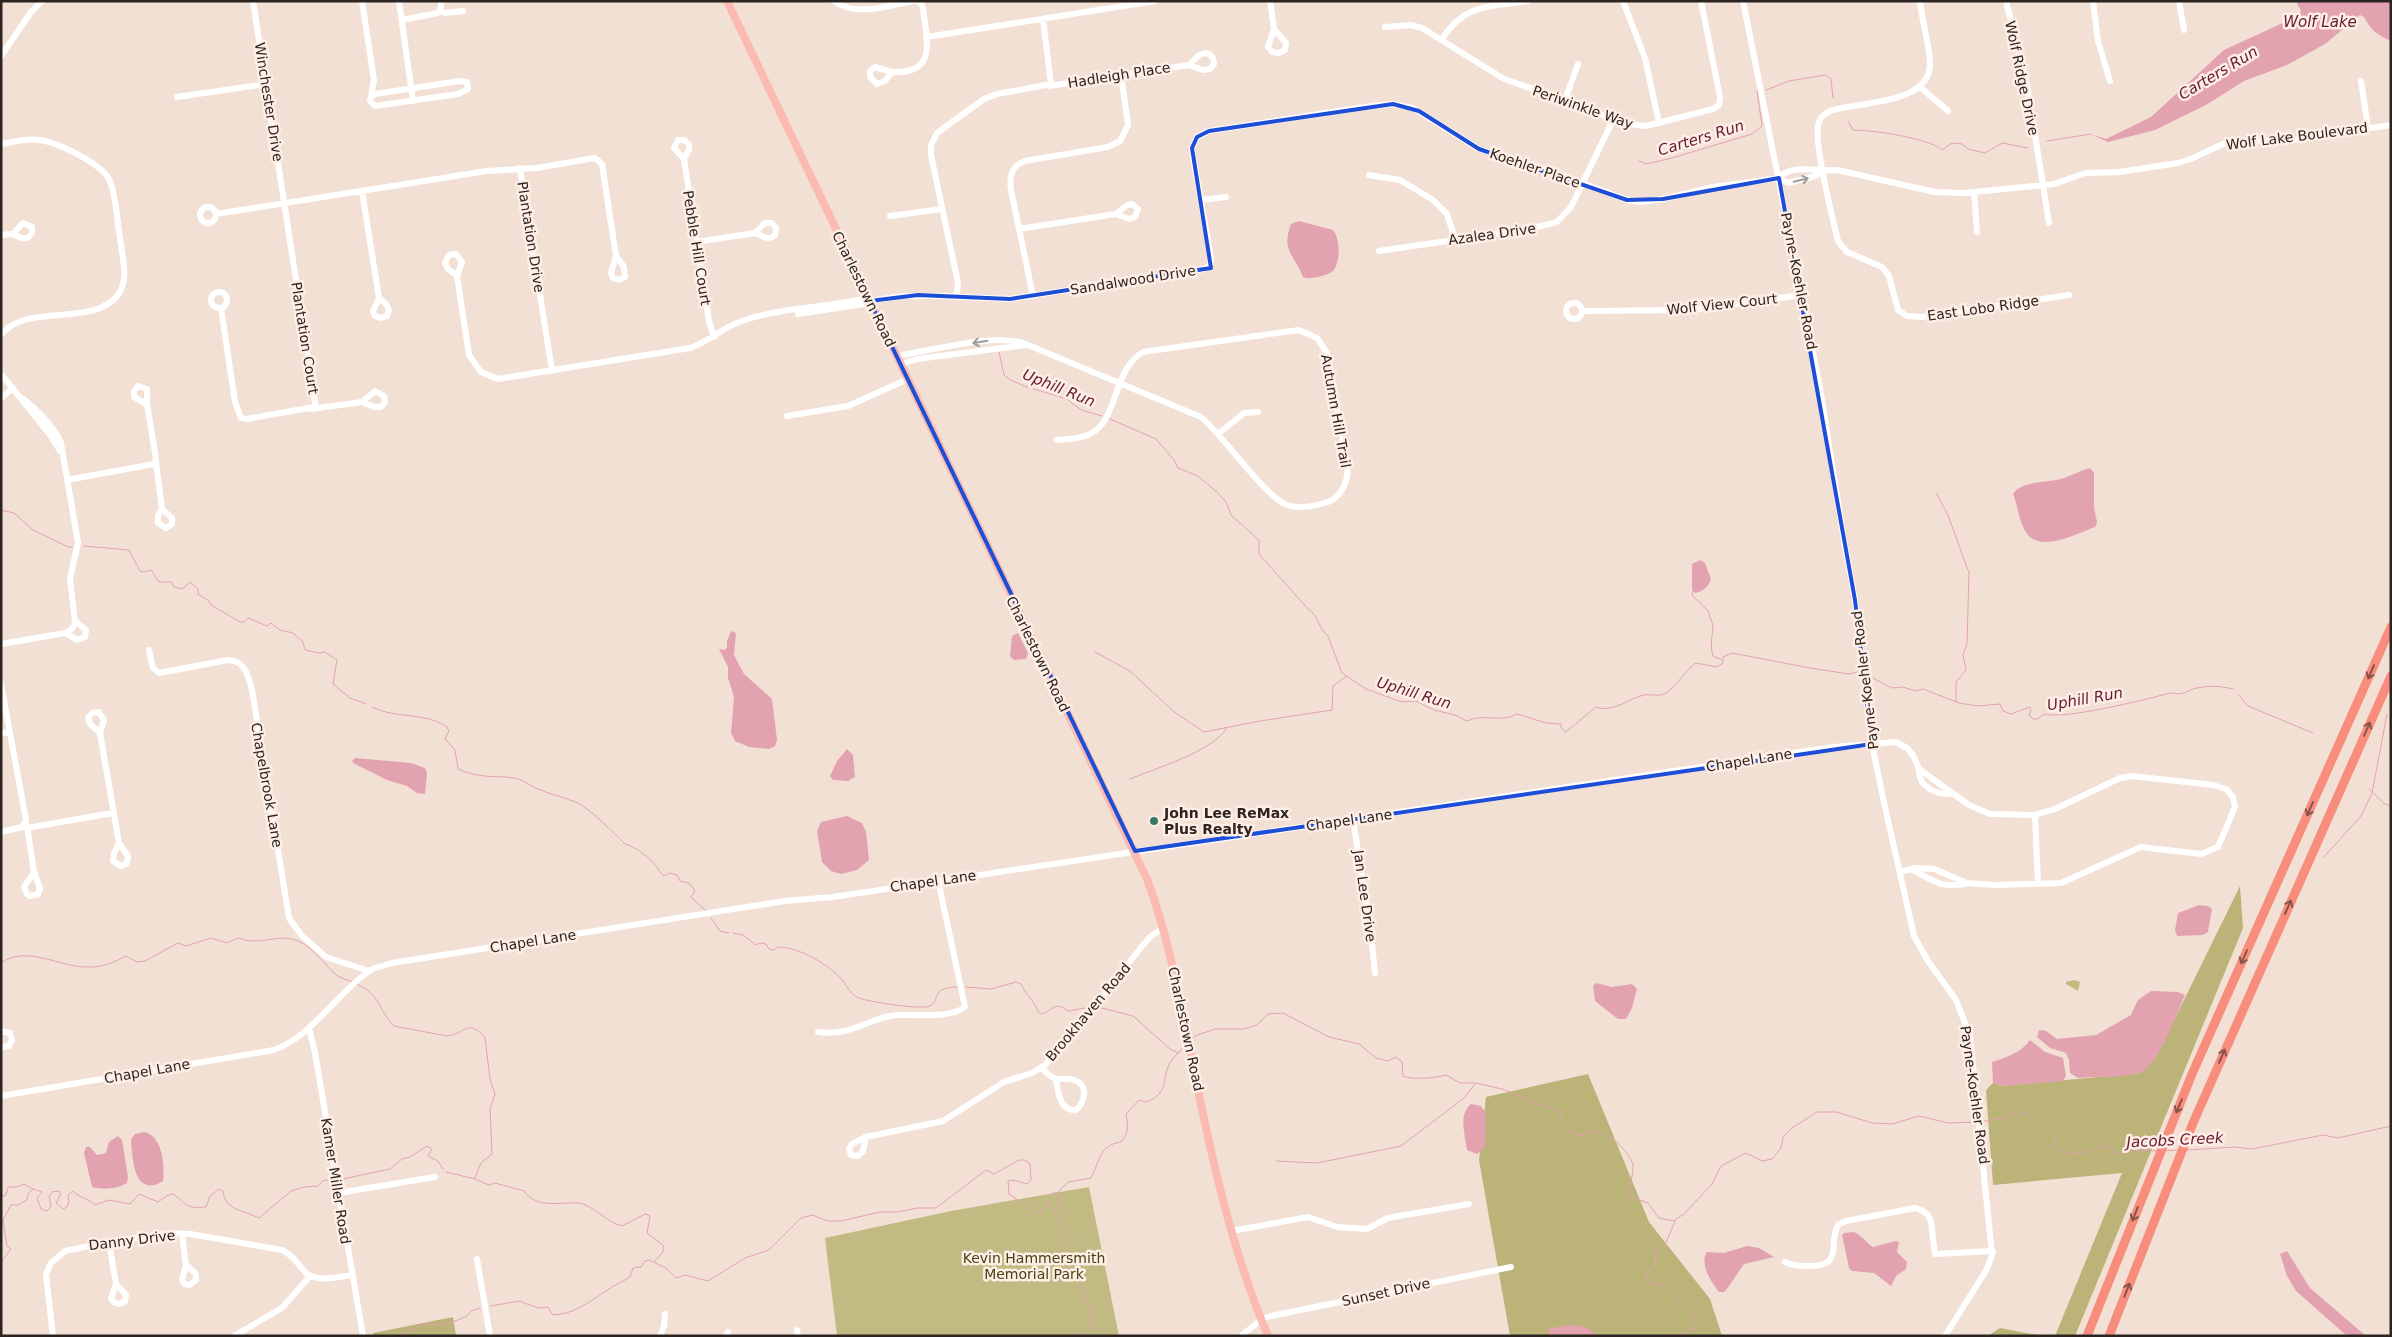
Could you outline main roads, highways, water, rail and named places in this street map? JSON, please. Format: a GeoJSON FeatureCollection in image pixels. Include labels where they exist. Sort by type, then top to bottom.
{"type":"FeatureCollection","features":[{"type":"Feature","properties":{"kind":"highway"},"geometry":{"type":"LineString","coordinates":[[2087,1336],[2167,1134],[2391,627]]}},
{"type":"Feature","properties":{"kind":"highway"},"geometry":{"type":"LineString","coordinates":[[2109,1336],[2189,1133],[2391,676]]}},
{"type":"Feature","properties":{"kind":"main road","name":"Charlestown Road"},"geometry":{"type":"LineString","coordinates":[[727,1],[1025,627],[1135,851],[1152,892],[1163,928],[1214,1167],[1232,1231],[1268,1336]]}},
{"type":"Feature","properties":{"kind":"water","name":"Wolf Lake"},"geometry":{"type":"Polygon","coordinates":[[[2296,1],[2391,1],[2391,41],[2375,32],[2364,17],[2360,15],[2325,44],[2287,65],[2244,81],[2206,105],[2155,130],[2108,142],[2090,134],[2106,139],[2151,117],[2224,50],[2298,16],[2301,11],[2296,1]]]}},
{"type":"Feature","properties":{"kind":"water"},"geometry":{"type":"Polygon","coordinates":[[[1299,221],[1333,230],[1339,250],[1336,267],[1333,271],[1314,278],[1303,277],[1290,252],[1287,240],[1291,224],[1299,221]]]}},
{"type":"Feature","properties":{"kind":"water"},"geometry":{"type":"Polygon","coordinates":[[[2090,468],[2094,473],[2094,507],[2097,522],[2095,527],[2051,542],[2034,540],[2028,535],[2013,494],[2017,489],[2029,484],[2058,480],[2090,468]]]}},
{"type":"Feature","properties":{"kind":"water"},"geometry":{"type":"Polygon","coordinates":[[[1700,560],[1705,563],[1711,579],[1705,588],[1695,593],[1692,590],[1692,564],[1700,560]]]}},
{"type":"Feature","properties":{"kind":"water"},"geometry":{"type":"Polygon","coordinates":[[[731,631],[736,633],[734,655],[744,674],[772,699],[777,740],[775,746],[769,749],[749,747],[735,741],[731,733],[734,697],[728,678],[728,667],[719,649],[725,650],[727,647],[731,631]]]}},
{"type":"Feature","properties":{"kind":"water"},"geometry":{"type":"Polygon","coordinates":[[[1018,633],[1028,653],[1026,659],[1014,660],[1010,656],[1012,636],[1018,633]]]}},
{"type":"Feature","properties":{"kind":"water"},"geometry":{"type":"Polygon","coordinates":[[[847,749],[853,755],[855,777],[848,781],[833,780],[830,776],[837,761],[847,749]]]}},
{"type":"Feature","properties":{"kind":"water"},"geometry":{"type":"Polygon","coordinates":[[[355,758],[411,763],[425,768],[427,773],[425,794],[417,793],[407,786],[387,780],[355,764],[352,761],[355,758]]]}},
{"type":"Feature","properties":{"kind":"water"},"geometry":{"type":"Polygon","coordinates":[[[847,816],[862,823],[866,832],[869,860],[857,870],[841,874],[831,871],[822,862],[817,831],[821,822],[847,816]]]}},
{"type":"Feature","properties":{"kind":"water"},"geometry":{"type":"Polygon","coordinates":[[[2199,905],[2208,906],[2212,909],[2208,932],[2203,935],[2177,936],[2175,930],[2178,913],[2199,905]]]}},
{"type":"Feature","properties":{"kind":"water"},"geometry":{"type":"Polygon","coordinates":[[[1596,983],[1612,987],[1632,984],[1637,989],[1632,1008],[1626,1019],[1618,1019],[1595,1001],[1593,986],[1596,983]]]}},
{"type":"Feature","properties":{"kind":"water"},"geometry":{"type":"Polygon","coordinates":[[[2151,991],[2178,992],[2185,995],[2172,1027],[2153,1062],[2139,1073],[2078,1078],[2070,1073],[2069,1060],[2066,1053],[2050,1048],[2037,1037],[2039,1030],[2046,1031],[2057,1039],[2096,1035],[2131,1015],[2138,1000],[2151,991]]]}},
{"type":"Feature","properties":{"kind":"water"},"geometry":{"type":"Polygon","coordinates":[[[2030,1040],[2045,1052],[2063,1058],[2066,1076],[2063,1081],[2002,1086],[1993,1083],[1992,1062],[2018,1051],[2030,1040]]]}},
{"type":"Feature","properties":{"kind":"water"},"geometry":{"type":"Polygon","coordinates":[[[1471,1104],[1481,1106],[1486,1113],[1485,1147],[1477,1154],[1467,1150],[1464,1131],[1463,1119],[1467,1108],[1471,1104]]]}},
{"type":"Feature","properties":{"kind":"water"},"geometry":{"type":"Polygon","coordinates":[[[144,1132],[150,1134],[155,1139],[163,1159],[163,1181],[153,1185],[146,1185],[140,1181],[136,1174],[132,1156],[131,1139],[135,1134],[144,1132]]]}},
{"type":"Feature","properties":{"kind":"water"},"geometry":{"type":"Polygon","coordinates":[[[118,1136],[122,1140],[128,1177],[127,1183],[119,1187],[92,1187],[84,1153],[86,1147],[90,1147],[97,1155],[106,1153],[109,1142],[118,1136]]]}},
{"type":"Feature","properties":{"kind":"water"},"geometry":{"type":"Polygon","coordinates":[[[1854,1232],[1873,1247],[1896,1241],[1899,1242],[1897,1252],[1907,1262],[1906,1269],[1896,1276],[1891,1286],[1874,1273],[1852,1271],[1849,1268],[1842,1235],[1854,1232]]]}},
{"type":"Feature","properties":{"kind":"water"},"geometry":{"type":"Polygon","coordinates":[[[1747,1246],[1759,1248],[1774,1257],[1744,1264],[1727,1289],[1724,1292],[1719,1292],[1705,1267],[1704,1261],[1707,1252],[1724,1253],[1747,1246]]]}},
{"type":"Feature","properties":{"kind":"water"},"geometry":{"type":"Polygon","coordinates":[[[2287,1251],[2310,1288],[2366,1336],[2347,1336],[2296,1291],[2287,1276],[2280,1254],[2287,1251]]]}},
{"type":"Feature","properties":{"kind":"water"},"geometry":{"type":"Polygon","coordinates":[[[1575,1325],[1588,1328],[1597,1336],[1549,1336],[1549,1328],[1575,1325]]]}},
{"type":"Feature","properties":{"kind":"waterway","name":"Carters Run"},"geometry":{"type":"LineString","coordinates":[[1766,90],[1789,81],[1825,75],[1831,79],[1833,98]]}},
{"type":"Feature","properties":{"kind":"waterway","name":"Carters Run"},"geometry":{"type":"LineString","coordinates":[[1639,161],[1646,164],[1672,158],[1752,134],[1762,126],[1757,91]]}},
{"type":"Feature","properties":{"kind":"waterway","name":"Carters Run"},"geometry":{"type":"LineString","coordinates":[[1848,121],[1853,130],[1873,131],[1913,138],[1942,150],[1952,143],[1962,144],[1968,149],[1985,153],[2002,143],[2028,148]]}},
{"type":"Feature","properties":{"kind":"waterway","name":"Carters Run"},"geometry":{"type":"LineString","coordinates":[[2047,141],[2091,134]]}},
{"type":"Feature","properties":{"kind":"waterway","name":"Uphill Run"},"geometry":{"type":"LineString","coordinates":[[999,352],[1004,375],[1009,379],[1024,386],[1067,399],[1081,410],[1102,416]]}},
{"type":"Feature","properties":{"kind":"waterway","name":"Uphill Run"},"geometry":{"type":"LineString","coordinates":[[1110,419],[1156,439],[1174,460],[1178,468],[1198,476],[1217,492],[1226,502],[1231,515],[1259,540],[1259,554],[1315,616],[1322,630],[1328,636],[1342,673],[1366,689],[1402,702],[1416,701],[1434,710],[1455,715],[1467,721],[1479,718],[1505,718],[1517,714],[1546,723],[1561,724],[1561,728],[1566,732],[1596,707],[1614,707],[1644,695],[1664,694],[1696,663],[1717,667],[1723,663],[1723,657],[1732,653],[1849,674],[1857,672]]}},
{"type":"Feature","properties":{"kind":"waterway"},"geometry":{"type":"LineString","coordinates":[[1936,493],[1948,515],[1969,573],[1967,644],[1963,655],[1966,670],[1956,682],[1956,701]]}},
{"type":"Feature","properties":{"kind":"waterway"},"geometry":{"type":"LineString","coordinates":[[1,510],[14,513],[33,530],[68,547],[72,547]]}},
{"type":"Feature","properties":{"kind":"waterway"},"geometry":{"type":"LineString","coordinates":[[84,546],[129,550],[140,571],[151,570],[159,582],[171,582],[174,587],[182,589],[190,582],[198,589],[198,594],[209,601],[211,605],[240,622],[244,622],[248,618],[267,626],[271,623],[280,630],[293,633],[303,642],[305,650],[319,653],[325,652],[337,660],[333,684],[350,698],[366,704]]}},
{"type":"Feature","properties":{"kind":"waterway"},"geometry":{"type":"LineString","coordinates":[[1693,591],[1692,595],[1709,612],[1713,627],[1711,646],[1713,656],[1722,660]]}},
{"type":"Feature","properties":{"kind":"waterway"},"geometry":{"type":"LineString","coordinates":[[1095,652],[1130,671],[1173,711],[1204,732],[1332,710],[1333,686],[1347,676]]}},
{"type":"Feature","properties":{"kind":"waterway","name":"Uphill Run"},"geometry":{"type":"LineString","coordinates":[[1869,676],[1892,688],[1903,687],[1916,691],[1923,689],[1959,703],[1978,706],[2000,704],[2003,711],[2011,714],[2030,707],[2029,715],[2033,719],[2037,719],[2045,714],[2087,712],[2203,687],[2233,689]]}},
{"type":"Feature","properties":{"kind":"waterway","name":"Uphill Run"},"geometry":{"type":"LineString","coordinates":[[2238,694],[2248,706],[2313,733]]}},
{"type":"Feature","properties":{"kind":"waterway"},"geometry":{"type":"LineString","coordinates":[[372,707],[390,713],[428,719],[446,726],[449,731],[445,739],[455,750],[458,769],[480,775],[517,779],[535,788],[583,806],[625,844],[634,847],[646,856],[664,876],[670,873],[677,875],[680,881],[689,883],[695,891],[691,897],[706,911]]}},
{"type":"Feature","properties":{"kind":"waterway","name":"Uphill Run"},"geometry":{"type":"LineString","coordinates":[[2324,857],[2361,816],[2372,793],[2387,714]]}},
{"type":"Feature","properties":{"kind":"waterway"},"geometry":{"type":"LineString","coordinates":[[1130,779],[1197,752],[1220,737],[1227,728]]}},
{"type":"Feature","properties":{"kind":"waterway","name":"Uphill Run"},"geometry":{"type":"LineString","coordinates":[[2369,789],[2385,804],[2391,806]]}},
{"type":"Feature","properties":{"kind":"waterway"},"geometry":{"type":"LineString","coordinates":[[711,918],[720,931],[729,933]]}},
{"type":"Feature","properties":{"kind":"waterway"},"geometry":{"type":"LineString","coordinates":[[733,933],[743,935],[756,945],[760,943],[766,944],[769,949],[774,950],[778,947],[795,950],[814,958],[837,975],[858,998],[897,1005],[925,1007],[933,1004],[937,995],[943,989],[958,987]]}},
{"type":"Feature","properties":{"kind":"waterway"},"geometry":{"type":"LineString","coordinates":[[1,963],[10,958],[31,956],[75,966],[96,967],[126,956],[137,962],[145,961],[178,943],[186,946],[211,938],[227,943],[238,938],[253,941],[285,938],[304,944],[335,974],[353,982]]}},
{"type":"Feature","properties":{"kind":"waterway"},"geometry":{"type":"LineString","coordinates":[[966,987],[991,989],[1016,982],[1021,984],[1035,1004],[1038,1012],[1042,1014],[1057,1006],[1068,1011],[1090,1007]]}},
{"type":"Feature","properties":{"kind":"waterway"},"geometry":{"type":"LineString","coordinates":[[356,984],[371,993],[394,1026],[447,1036],[470,1028],[479,1031],[485,1037],[490,1079],[495,1094],[490,1109],[492,1154],[481,1163],[475,1178]]}},
{"type":"Feature","properties":{"kind":"waterway"},"geometry":{"type":"LineString","coordinates":[[1098,1007],[1133,1016],[1170,1049],[1179,1053]]}},
{"type":"Feature","properties":{"kind":"waterway","name":"Jacobs Creek"},"geometry":{"type":"LineString","coordinates":[[1191,1040],[1195,1036],[1215,1029],[1244,1029],[1257,1025],[1268,1014],[1283,1013],[1329,1037],[1359,1044],[1376,1058],[1388,1061],[1396,1057],[1402,1062],[1403,1076],[1424,1078],[1446,1075],[1460,1083],[1476,1083],[1502,1089],[1562,1113],[1562,1126],[1574,1134],[1583,1135],[1594,1131],[1606,1134],[1612,1138],[1628,1154],[1633,1165],[1629,1196],[1648,1203],[1659,1218],[1674,1221]]}},
{"type":"Feature","properties":{"kind":"waterway","name":"Jacobs Creek"},"geometry":{"type":"LineString","coordinates":[[1086,1336],[1091,1322],[1091,1313],[1079,1277],[1069,1268],[1068,1249],[1072,1244],[1073,1238],[1055,1212],[1059,1204],[1060,1190],[1068,1182],[1091,1178],[1104,1150],[1108,1146],[1121,1142],[1127,1132],[1126,1114],[1139,1100],[1146,1102],[1159,1094],[1164,1085],[1170,1063],[1186,1045]]}},
{"type":"Feature","properties":{"kind":"waterway"},"geometry":{"type":"LineString","coordinates":[[1276,1161],[1317,1163],[1401,1146],[1464,1098],[1475,1084]]}},
{"type":"Feature","properties":{"kind":"waterway","name":"Jacobs Creek"},"geometry":{"type":"LineString","coordinates":[[1980,1122],[2003,1118],[2017,1111],[2029,1116],[2054,1137],[2056,1148],[2069,1153],[2080,1153],[2105,1145],[2118,1154],[2133,1150],[2158,1151]]}},
{"type":"Feature","properties":{"kind":"waterway","name":"Jacobs Creek"},"geometry":{"type":"LineString","coordinates":[[1678,1336],[1694,1328],[1697,1323],[1695,1319],[1665,1285],[1652,1283],[1646,1278],[1649,1271],[1656,1266],[1654,1254],[1656,1250],[1664,1247],[1676,1219],[1684,1214],[1712,1184],[1721,1166],[1746,1153],[1762,1161],[1772,1159],[1781,1148],[1783,1137],[1792,1128],[1817,1112],[1837,1112],[1872,1123],[1892,1124],[1919,1116],[1948,1123],[1976,1122]]}},
{"type":"Feature","properties":{"kind":"waterway","name":"Jacobs Creek"},"geometry":{"type":"LineString","coordinates":[[2187,1150],[2234,1147],[2252,1149],[2323,1135],[2338,1138],[2391,1126]]}},
{"type":"Feature","properties":{"kind":"waterway"},"geometry":{"type":"LineString","coordinates":[[338,1180],[390,1169],[402,1159],[410,1157],[427,1146],[432,1149],[428,1156],[438,1161],[443,1169]]}},
{"type":"Feature","properties":{"kind":"waterway","name":"Jacobs Creek"},"geometry":{"type":"LineString","coordinates":[[2164,1151],[2178,1150]]}},
{"type":"Feature","properties":{"kind":"waterway"},"geometry":{"type":"LineString","coordinates":[[446,1172],[475,1179],[489,1185],[495,1183],[524,1191],[529,1197],[542,1202],[583,1204],[610,1221],[622,1226],[645,1214],[650,1216],[647,1233],[664,1246],[663,1252],[654,1262],[667,1269],[676,1278],[685,1275],[708,1281],[745,1258],[769,1250],[801,1218],[812,1215],[828,1221],[841,1221],[880,1212],[936,1208],[986,1170],[994,1174],[1019,1160],[1025,1160],[1030,1164],[1031,1180],[1027,1184],[1013,1180],[1008,1181],[1009,1194],[1032,1210],[1041,1213],[1052,1193],[1059,1193]]}},
{"type":"Feature","properties":{"kind":"waterway"},"geometry":{"type":"LineString","coordinates":[[1,1262],[11,1249],[7,1246],[3,1220],[11,1205],[18,1205],[27,1200],[28,1194],[33,1189],[42,1192],[37,1198],[41,1209],[47,1211],[51,1206],[49,1197],[52,1192],[59,1191],[61,1194],[56,1203],[63,1209],[67,1207],[69,1202],[68,1195],[73,1191],[95,1205],[109,1200],[130,1204],[139,1194],[158,1202],[173,1194],[187,1205],[206,1207],[210,1196],[219,1189],[223,1191],[227,1202],[235,1209],[259,1218],[291,1191],[304,1187],[318,1186],[324,1180],[333,1181]]}},
{"type":"Feature","properties":{"kind":"waterway"},"geometry":{"type":"LineString","coordinates":[[1,1197],[6,1195],[8,1187],[17,1187],[24,1184],[33,1189]]}},
{"type":"Feature","properties":{"kind":"waterway"},"geometry":{"type":"LineString","coordinates":[[1047,1205],[1055,1212]]}},
{"type":"Feature","properties":{"kind":"waterway"},"geometry":{"type":"LineString","coordinates":[[491,1306],[519,1301],[538,1308],[548,1307],[553,1315],[568,1313],[587,1304],[630,1277],[633,1268],[641,1267],[645,1261],[653,1262]]}},
{"type":"Feature","properties":{"kind":"waterway"},"geometry":{"type":"LineString","coordinates":[[401,1336],[423,1324],[440,1325],[458,1320],[467,1316],[471,1311],[480,1308]]}},
{"type":"Feature","properties":{"kind":"place","name":"John Lee ReMax Plus Realty"},"geometry":{"type":"Point","coordinates":[1154,821]}},
{"type":"Feature","properties":{"kind":"park label","name":"Kevin Hammersmith Memorial Park"},"geometry":{"type":"Point","coordinates":[1034,1266]}}]}
